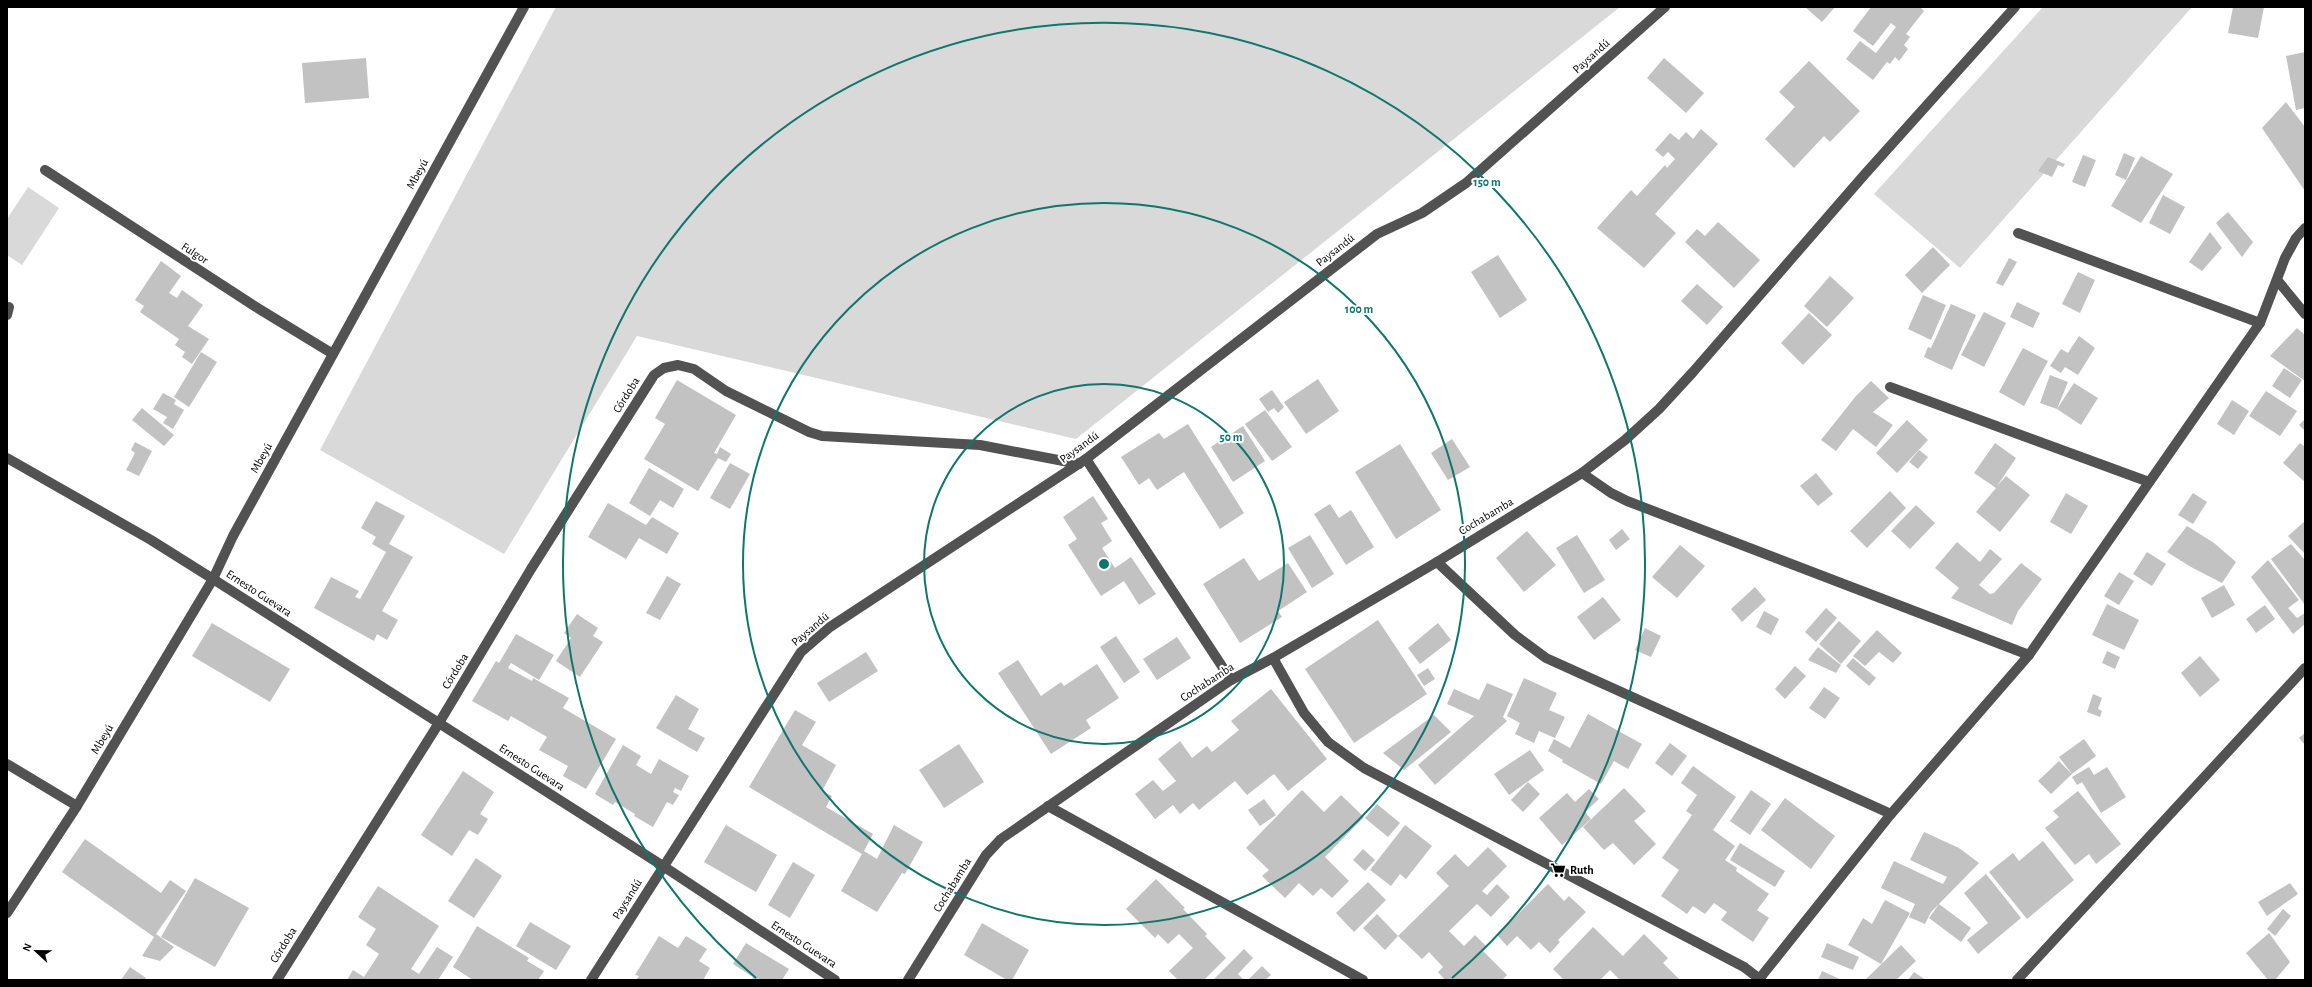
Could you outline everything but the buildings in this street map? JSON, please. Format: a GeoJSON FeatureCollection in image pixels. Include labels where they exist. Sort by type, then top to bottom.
{"type":"FeatureCollection","features":[{"type":"Feature","properties":{"kind":"street","name":"Mbeyú"},"geometry":{"type":"LineString","coordinates":[[7,914],[77,806],[213,579],[234,536],[524,7]]}},
{"type":"Feature","properties":{"kind":"street","name":"Paysandú"},"geometry":{"type":"LineString","coordinates":[[591,980],[801,652],[830,627],[1082,462],[1377,234],[1422,213],[1466,183],[1665,7]]}},
{"type":"Feature","properties":{"kind":"street","name":"Cochabamba"},"geometry":{"type":"LineString","coordinates":[[908,980],[986,855],[1001,839],[1231,680],[1273,658],[1437,562],[1582,473],[1625,440],[1659,409],[1865,174],[2015,7]]}},
{"type":"Feature","properties":{"kind":"street","name":"Fulgor"},"geometry":{"type":"LineString","coordinates":[[45,170],[256,307],[333,354]]}},
{"type":"Feature","properties":{"kind":"street"},"geometry":{"type":"LineString","coordinates":[[1273,658],[1304,713],[1328,742],[1364,768],[1744,967],[1760,979],[1891,814],[2029,655],[2260,323],[2278,281],[2285,258],[2296,238],[2305,228]]}},
{"type":"Feature","properties":{"kind":"street"},"geometry":{"type":"LineString","coordinates":[[2018,233],[2260,323]]}},
{"type":"Feature","properties":{"kind":"street"},"geometry":{"type":"LineString","coordinates":[[2278,281],[2305,314]]}},
{"type":"Feature","properties":{"kind":"street","name":"Córdoba"},"geometry":{"type":"LineString","coordinates":[[277,980],[439,723],[531,569],[654,375],[664,368],[678,365],[694,369],[726,391],[809,432],[822,436],[980,446],[1082,462]]}},
{"type":"Feature","properties":{"kind":"street"},"geometry":{"type":"LineString","coordinates":[[1890,388],[2149,482]]}},
{"type":"Feature","properties":{"kind":"street","name":"Ernesto Guevara"},"geometry":{"type":"LineString","coordinates":[[7,458],[151,540],[213,579],[663,866],[835,980]]}},
{"type":"Feature","properties":{"kind":"street"},"geometry":{"type":"LineString","coordinates":[[1082,462],[1231,680]]}},
{"type":"Feature","properties":{"kind":"street"},"geometry":{"type":"LineString","coordinates":[[1582,473],[1610,493],[1627,501],[2029,655]]}},
{"type":"Feature","properties":{"kind":"street"},"geometry":{"type":"LineString","coordinates":[[1437,562],[1515,636],[1546,658],[1891,814]]}},
{"type":"Feature","properties":{"kind":"street"},"geometry":{"type":"LineString","coordinates":[[2017,980],[2305,668]]}},
{"type":"Feature","properties":{"kind":"street"},"geometry":{"type":"LineString","coordinates":[[7,764],[77,806]]}},
{"type":"Feature","properties":{"kind":"street"},"geometry":{"type":"LineString","coordinates":[[1048,806],[1362,980]]}},
{"type":"Feature","properties":{"kind":"shaded area"},"geometry":{"type":"Polygon","coordinates":[[[556,7],[1620,7],[1076,439],[637,336],[504,554],[320,450],[556,7]]]}},
{"type":"Feature","properties":{"kind":"shaded area"},"geometry":{"type":"Polygon","coordinates":[[[2043,7],[2192,7],[1960,268],[1874,194],[2043,7]]]}},
{"type":"Feature","properties":{"kind":"shaded area"},"geometry":{"type":"Polygon","coordinates":[[[28,187],[59,208],[22,265],[7,255],[7,219],[28,187]]]}},
{"type":"Feature","properties":{"kind":"place","name":"Ruth"},"geometry":{"type":"Point","coordinates":[1558,870]}}]}
